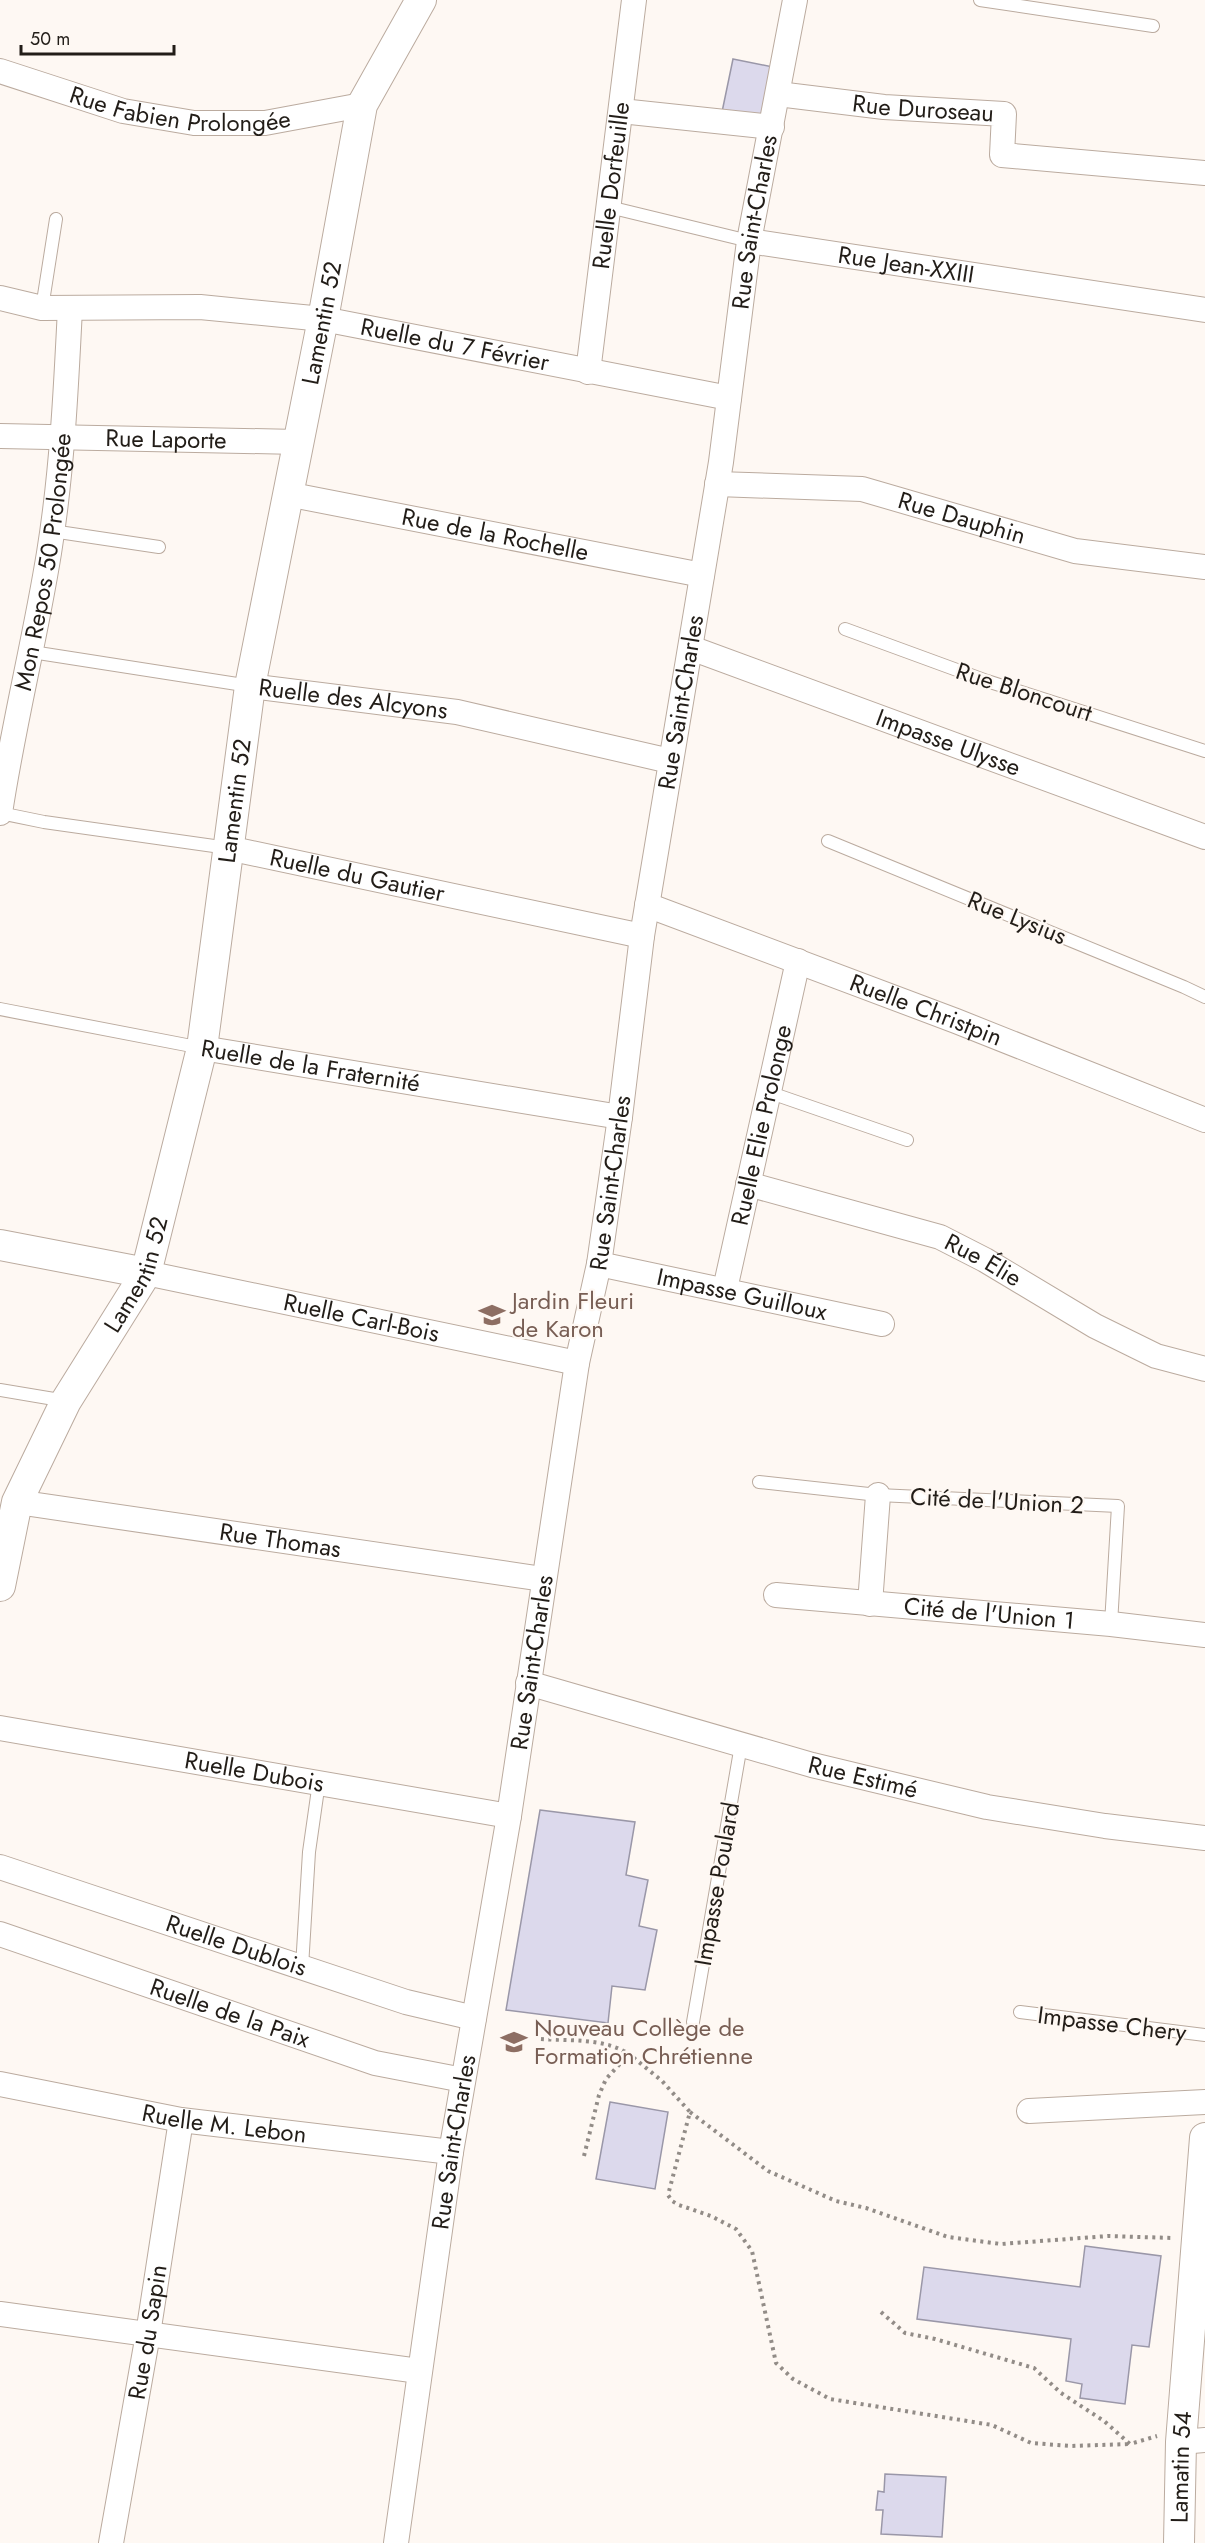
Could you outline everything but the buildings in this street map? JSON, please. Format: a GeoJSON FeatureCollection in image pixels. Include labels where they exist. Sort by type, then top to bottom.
{"type":"FeatureCollection","features":[{"type":"Feature","properties":{"kind":"street","name":"Lamentin 52"},"geometry":{"type":"LineString","coordinates":[[0,1586],[17,1502],[66,1401],[146,1273],[202,1048],[250,686],[323,319],[362,105],[421,0]]}},
{"type":"Feature","properties":{"kind":"street","name":"Ruelle Dorfeuille"},"geometry":{"type":"LineString","coordinates":[[588,372],[634,0]]}},
{"type":"Feature","properties":{"kind":"street","name":"Rue Saint-Charles"},"geometry":{"type":"LineString","coordinates":[[396,2543],[451,2152],[509,1816],[577,1363],[599,1264],[620,1118],[642,936],[717,484],[749,241],[795,0]]}},
{"type":"Feature","properties":{"kind":"street","name":"Rue Fabien Prolongée"},"geometry":{"type":"LineString","coordinates":[[0,71],[123,111],[194,123],[265,123],[362,105]]}},
{"type":"Feature","properties":{"kind":"street","name":"Rue Duroseau"},"geometry":{"type":"LineString","coordinates":[[778,94],[884,107],[1004,114],[1002,155],[1205,173]]}},
{"type":"Feature","properties":{"kind":"street"},"geometry":{"type":"LineString","coordinates":[[621,111],[772,127]]}},
{"type":"Feature","properties":{"kind":"street","name":"Rue Jean-XXIII"},"geometry":{"type":"LineString","coordinates":[[749,241],[1205,310]]}},
{"type":"Feature","properties":{"kind":"street","name":"Ruelle du 7 Février"},"geometry":{"type":"LineString","coordinates":[[0,298],[42,308],[200,307],[323,319],[729,398]]}},
{"type":"Feature","properties":{"kind":"street","name":"Mon Repos 50 Prolongée"},"geometry":{"type":"LineString","coordinates":[[0,813],[8,762],[32,652],[52,531],[64,438],[70,308]]}},
{"type":"Feature","properties":{"kind":"street","name":"Rue Laporte"},"geometry":{"type":"LineString","coordinates":[[0,436],[298,442]]}},
{"type":"Feature","properties":{"kind":"street","name":"Rue Dauphin"},"geometry":{"type":"LineString","coordinates":[[717,484],[862,489],[1075,551],[1205,567]]}},
{"type":"Feature","properties":{"kind":"street","name":"Rue de la Rochelle"},"geometry":{"type":"LineString","coordinates":[[287,494],[702,575]]}},
{"type":"Feature","properties":{"kind":"street","name":"Impasse Ulysse"},"geometry":{"type":"LineString","coordinates":[[691,648],[1205,837]]}},
{"type":"Feature","properties":{"kind":"street","name":"Ruelle des Alcyons"},"geometry":{"type":"LineString","coordinates":[[250,686],[457,712],[670,762]]}},
{"type":"Feature","properties":{"kind":"street","name":"Ruelle du Gautier"},"geometry":{"type":"LineString","coordinates":[[228,848],[642,936]]}},
{"type":"Feature","properties":{"kind":"street","name":"Ruelle Christpin"},"geometry":{"type":"LineString","coordinates":[[647,905],[798,961],[1205,1120]]}},
{"type":"Feature","properties":{"kind":"street","name":"Ruelle Elie Prolonge"},"geometry":{"type":"LineString","coordinates":[[725,1289],[798,961]]}},
{"type":"Feature","properties":{"kind":"street","name":"Ruelle de la Fraternité"},"geometry":{"type":"LineString","coordinates":[[202,1048],[620,1118]]}},
{"type":"Feature","properties":{"kind":"street","name":"Rue Élie"},"geometry":{"type":"LineString","coordinates":[[747,1184],[940,1237],[985,1260],[1095,1326],[1156,1356],[1205,1369]]}},
{"type":"Feature","properties":{"kind":"street"},"geometry":{"type":"LineString","coordinates":[[0,1245],[146,1273]]}},
{"type":"Feature","properties":{"kind":"street","name":"Impasse Guilloux"},"geometry":{"type":"LineString","coordinates":[[599,1264],[882,1324]]}},
{"type":"Feature","properties":{"kind":"street","name":"Ruelle Carl-Bois"},"geometry":{"type":"LineString","coordinates":[[146,1273],[577,1363]]}},
{"type":"Feature","properties":{"kind":"street"},"geometry":{"type":"LineString","coordinates":[[870,1604],[878,1495]]}},
{"type":"Feature","properties":{"kind":"street","name":"Rue Thomas"},"geometry":{"type":"LineString","coordinates":[[17,1502],[543,1579]]}},
{"type":"Feature","properties":{"kind":"street","name":"Cité de l'Union 1"},"geometry":{"type":"LineString","coordinates":[[776,1595],[1111,1624],[1205,1635]]}},
{"type":"Feature","properties":{"kind":"street","name":"Rue Estimé"},"geometry":{"type":"LineString","coordinates":[[528,1683],[741,1745],[987,1807],[1104,1826],[1205,1838]]}},
{"type":"Feature","properties":{"kind":"street","name":"Ruelle Dubois"},"geometry":{"type":"LineString","coordinates":[[0,1728],[509,1816]]}},
{"type":"Feature","properties":{"kind":"street","name":"Ruelle Dublois"},"geometry":{"type":"LineString","coordinates":[[0,1867],[406,2002],[474,2018]]}},
{"type":"Feature","properties":{"kind":"street","name":"Ruelle de la Paix"},"geometry":{"type":"LineString","coordinates":[[0,1934],[375,2063],[463,2080]]}},
{"type":"Feature","properties":{"kind":"street","name":"Ruelle M. Lebon"},"geometry":{"type":"LineString","coordinates":[[0,2084],[181,2120],[451,2152]]}},
{"type":"Feature","properties":{"kind":"street"},"geometry":{"type":"LineString","coordinates":[[1029,2111],[1205,2102]]}},
{"type":"Feature","properties":{"kind":"street","name":"Rue du Sapin"},"geometry":{"type":"LineString","coordinates":[[111,2543],[148,2334],[181,2120]]}},
{"type":"Feature","properties":{"kind":"street","name":"Lamatin 54"},"geometry":{"type":"LineString","coordinates":[[1179,2543],[1193,2441],[1205,2138]]}},
{"type":"Feature","properties":{"kind":"street"},"geometry":{"type":"LineString","coordinates":[[0,2314],[419,2372]]}},
{"type":"Feature","properties":{"kind":"lane"},"geometry":{"type":"LineString","coordinates":[[980,0],[1153,26]]}},
{"type":"Feature","properties":{"kind":"lane","name":"Rue Jean-XXIII"},"geometry":{"type":"LineString","coordinates":[[609,207],[749,241]]}},
{"type":"Feature","properties":{"kind":"lane"},"geometry":{"type":"LineString","coordinates":[[42,308],[56,219]]}},
{"type":"Feature","properties":{"kind":"lane"},"geometry":{"type":"LineString","coordinates":[[52,531],[159,547]]}},
{"type":"Feature","properties":{"kind":"lane","name":"Rue Bloncourt"},"geometry":{"type":"LineString","coordinates":[[845,629],[987,681],[1205,751]]}},
{"type":"Feature","properties":{"kind":"lane","name":"Ruelle des Alcyons"},"geometry":{"type":"LineString","coordinates":[[32,652],[250,686]]}},
{"type":"Feature","properties":{"kind":"lane","name":"Ruelle du Gautier"},"geometry":{"type":"LineString","coordinates":[[0,813],[44,822],[228,848]]}},
{"type":"Feature","properties":{"kind":"lane","name":"Rue Lysius"},"geometry":{"type":"LineString","coordinates":[[828,841],[1205,997]]}},
{"type":"Feature","properties":{"kind":"lane","name":"Ruelle de la Fraternité"},"geometry":{"type":"LineString","coordinates":[[0,1009],[202,1048]]}},
{"type":"Feature","properties":{"kind":"lane"},"geometry":{"type":"LineString","coordinates":[[768,1092],[907,1140]]}},
{"type":"Feature","properties":{"kind":"lane"},"geometry":{"type":"LineString","coordinates":[[0,1390],[66,1401]]}},
{"type":"Feature","properties":{"kind":"lane","name":"Cité de l'Union 2"},"geometry":{"type":"LineString","coordinates":[[759,1482],[878,1495],[1118,1506],[1111,1624]]}},
{"type":"Feature","properties":{"kind":"lane","name":"Impasse Poulard"},"geometry":{"type":"LineString","coordinates":[[693,2022],[741,1745]]}},
{"type":"Feature","properties":{"kind":"lane"},"geometry":{"type":"LineString","coordinates":[[302,1967],[309,1852],[319,1782]]}},
{"type":"Feature","properties":{"kind":"lane","name":"Impasse Chery"},"geometry":{"type":"LineString","coordinates":[[1020,2012],[1205,2036]]}},
{"type":"Feature","properties":{"kind":"path"},"geometry":{"type":"LineString","coordinates":[[541,2038],[606,2043],[619,2048],[663,2080],[690,2112],[768,2172],[836,2201],[866,2208],[948,2237],[1001,2244],[1201,2229]]}},
{"type":"Feature","properties":{"kind":"path"},"geometry":{"type":"LineString","coordinates":[[584,2156],[599,2094],[606,2079],[628,2054]]}},
{"type":"Feature","properties":{"kind":"path"},"geometry":{"type":"LineString","coordinates":[[690,2112],[668,2195],[679,2205],[711,2216],[736,2229],[752,2251],[776,2363],[792,2379],[830,2399],[992,2425],[1031,2443],[1071,2446],[1130,2444],[1166,2434],[1193,2441]]}},
{"type":"Feature","properties":{"kind":"path"},"geometry":{"type":"LineString","coordinates":[[881,2312],[905,2333],[935,2338],[1034,2368],[1061,2393],[1104,2421],[1130,2444]]}},
{"type":"Feature","properties":{"kind":"place","name":"Jardin Fleuri de Karon"},"geometry":{"type":"Point","coordinates":[492,1315]}},
{"type":"Feature","properties":{"kind":"place","name":"Nouveau Collège de Formation Chrétienne"},"geometry":{"type":"Point","coordinates":[514,2042]}}]}
